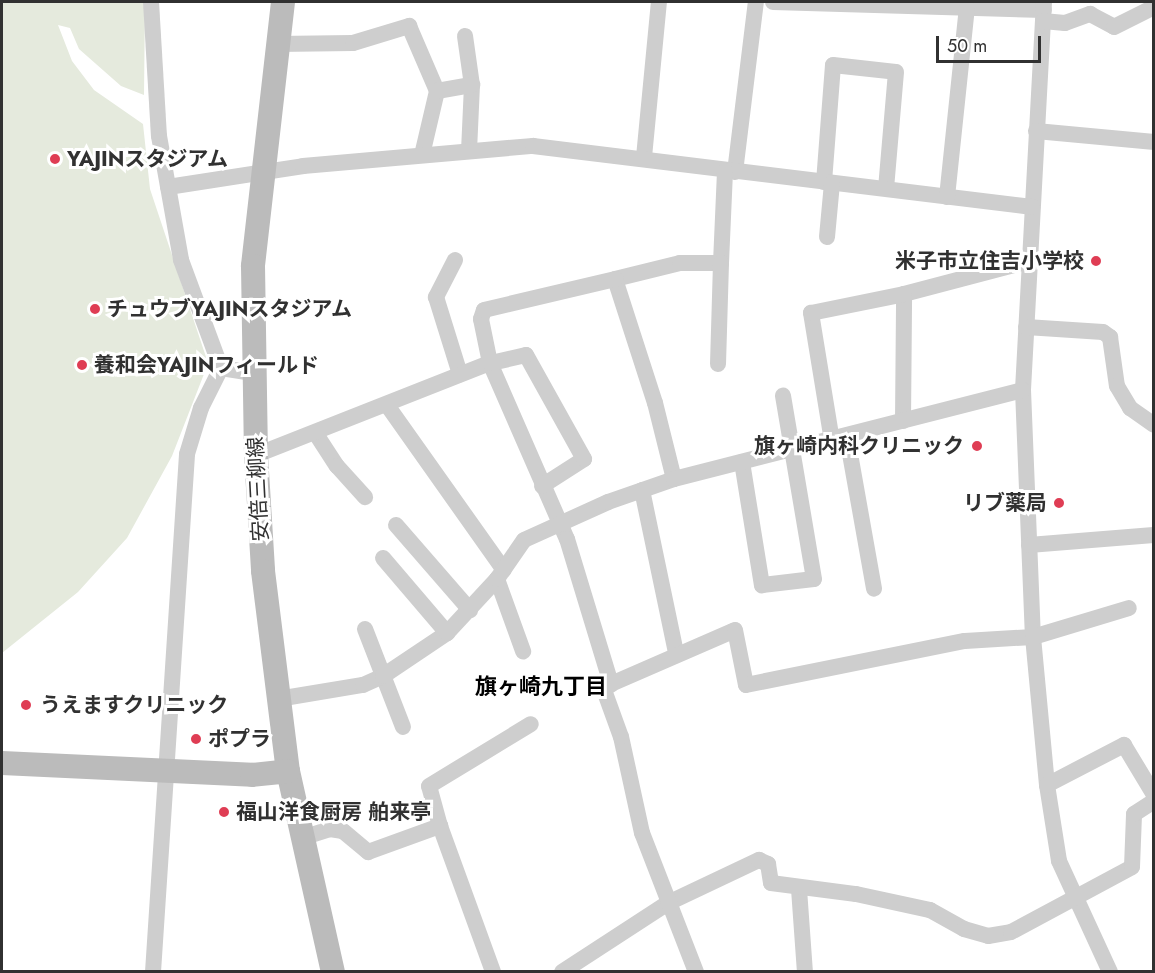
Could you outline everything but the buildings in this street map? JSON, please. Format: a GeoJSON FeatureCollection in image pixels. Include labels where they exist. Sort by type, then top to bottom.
{"type":"FeatureCollection","features":[{"type":"Feature","properties":{"kind":"street"},"geometry":{"type":"LineString","coordinates":[[151,2],[159,136],[181,260],[221,368],[201,408],[187,454],[168,772],[153,972]]}},
{"type":"Feature","properties":{"kind":"street","name":"安倍三柳線"},"geometry":{"type":"LineString","coordinates":[[283,2],[253,266],[256,455],[263,571],[288,771],[333,972]]}},
{"type":"Feature","properties":{"kind":"street"},"geometry":{"type":"LineString","coordinates":[[644,157],[659,2]]}},
{"type":"Feature","properties":{"kind":"street"},"geometry":{"type":"LineString","coordinates":[[718,364],[721,263],[730,171],[756,2]]}},
{"type":"Feature","properties":{"kind":"street"},"geometry":{"type":"LineString","coordinates":[[772,2],[1044,11],[1065,23],[1090,14],[1114,27],[1154,7]]}},
{"type":"Feature","properties":{"kind":"street"},"geometry":{"type":"LineString","coordinates":[[947,197],[968,8]]}},
{"type":"Feature","properties":{"kind":"street"},"geometry":{"type":"LineString","coordinates":[[1044,11],[1023,390],[1033,637],[1047,785],[1059,861],[1110,972]]}},
{"type":"Feature","properties":{"kind":"street"},"geometry":{"type":"LineString","coordinates":[[277,44],[353,43],[409,26],[436,91],[422,155]]}},
{"type":"Feature","properties":{"kind":"street"},"geometry":{"type":"LineString","coordinates":[[465,36],[472,85],[469,150]]}},
{"type":"Feature","properties":{"kind":"street"},"geometry":{"type":"LineString","coordinates":[[827,237],[833,65],[896,72],[886,189]]}},
{"type":"Feature","properties":{"kind":"street"},"geometry":{"type":"LineString","coordinates":[[436,91],[472,85]]}},
{"type":"Feature","properties":{"kind":"street"},"geometry":{"type":"LineString","coordinates":[[1036,130],[1154,142]]}},
{"type":"Feature","properties":{"kind":"street"},"geometry":{"type":"LineString","coordinates":[[168,187],[422,155],[533,146],[644,157],[730,171],[1032,207]]}},
{"type":"Feature","properties":{"kind":"street"},"geometry":{"type":"LineString","coordinates":[[456,260],[436,297],[460,374]]}},
{"type":"Feature","properties":{"kind":"street"},"geometry":{"type":"LineString","coordinates":[[874,589],[811,313],[904,294],[1030,261]]}},
{"type":"Feature","properties":{"kind":"street"},"geometry":{"type":"LineString","coordinates":[[611,684],[567,539],[558,523],[490,363],[481,319],[484,310],[680,263],[721,263]]}},
{"type":"Feature","properties":{"kind":"street"},"geometry":{"type":"LineString","coordinates":[[615,279],[655,403],[674,479]]}},
{"type":"Feature","properties":{"kind":"street"},"geometry":{"type":"LineString","coordinates":[[903,421],[904,294]]}},
{"type":"Feature","properties":{"kind":"street"},"geometry":{"type":"LineString","coordinates":[[1026,327],[1103,332],[1110,337],[1117,386],[1130,408],[1154,425]]}},
{"type":"Feature","properties":{"kind":"street"},"geometry":{"type":"LineString","coordinates":[[256,455],[316,434],[460,374],[490,363],[526,355],[584,459],[542,486]]}},
{"type":"Feature","properties":{"kind":"street"},"geometry":{"type":"LineString","coordinates":[[221,368],[253,373]]}},
{"type":"Feature","properties":{"kind":"street"},"geometry":{"type":"LineString","coordinates":[[278,699],[363,685],[383,676],[447,633],[500,574],[524,540],[558,523],[642,489],[674,479],[793,452],[1023,390]]}},
{"type":"Feature","properties":{"kind":"street"},"geometry":{"type":"LineString","coordinates":[[742,462],[762,585],[814,579],[783,396]]}},
{"type":"Feature","properties":{"kind":"street"},"geometry":{"type":"LineString","coordinates":[[387,405],[500,574],[523,651]]}},
{"type":"Feature","properties":{"kind":"street"},"geometry":{"type":"LineString","coordinates":[[316,434],[337,466],[365,498]]}},
{"type":"Feature","properties":{"kind":"street"},"geometry":{"type":"LineString","coordinates":[[642,489],[676,653]]}},
{"type":"Feature","properties":{"kind":"street"},"geometry":{"type":"LineString","coordinates":[[396,525],[470,610]]}},
{"type":"Feature","properties":{"kind":"street"},"geometry":{"type":"LineString","coordinates":[[1029,545],[1154,535]]}},
{"type":"Feature","properties":{"kind":"street"},"geometry":{"type":"LineString","coordinates":[[383,558],[447,633]]}},
{"type":"Feature","properties":{"kind":"street"},"geometry":{"type":"LineString","coordinates":[[696,972],[642,833],[621,737],[604,690],[611,684],[676,653],[735,630],[746,685],[965,641],[1033,637],[1129,608]]}},
{"type":"Feature","properties":{"kind":"street"},"geometry":{"type":"LineString","coordinates":[[364,629],[403,727]]}},
{"type":"Feature","properties":{"kind":"street"},"geometry":{"type":"LineString","coordinates":[[493,972],[440,826],[429,786],[531,724]]}},
{"type":"Feature","properties":{"kind":"street"},"geometry":{"type":"LineString","coordinates":[[1047,785],[1124,745],[1154,795]]}},
{"type":"Feature","properties":{"kind":"street"},"geometry":{"type":"LineString","coordinates":[[2,763],[252,775],[288,771]]}},
{"type":"Feature","properties":{"kind":"street"},"geometry":{"type":"LineString","coordinates":[[562,972],[668,903],[759,860],[768,864],[771,883],[799,889],[856,894],[930,910],[964,929],[988,936],[1011,932],[1075,895],[1132,867],[1134,814],[1154,801]]}},
{"type":"Feature","properties":{"kind":"street"},"geometry":{"type":"LineString","coordinates":[[302,838],[330,829],[343,831],[368,852],[440,826]]}},
{"type":"Feature","properties":{"kind":"street"},"geometry":{"type":"LineString","coordinates":[[799,889],[805,972]]}},
{"type":"Feature","properties":{"kind":"shaded area","name":"チュウブYAJINスタジアム"},"geometry":{"type":"Polygon","coordinates":[[[2,2],[145,2],[144,95],[121,86],[79,49],[70,28],[58,25],[72,61],[94,90],[143,124],[150,189],[206,357],[204,374],[172,456],[127,538],[78,592],[2,653],[2,2]]]}},
{"type":"Feature","properties":{"kind":"place","name":"YAJINスタジアム"},"geometry":{"type":"Point","coordinates":[55,159]}},
{"type":"Feature","properties":{"kind":"place","name":"米子市立住吉小学校"},"geometry":{"type":"Point","coordinates":[1096,261]}},
{"type":"Feature","properties":{"kind":"place","name":"チュウブYAJINスタジアム"},"geometry":{"type":"Point","coordinates":[95,309]}},
{"type":"Feature","properties":{"kind":"place","name":"養和会YAJINフィールド"},"geometry":{"type":"Point","coordinates":[82,365]}},
{"type":"Feature","properties":{"kind":"place","name":"旗ヶ崎内科クリニック"},"geometry":{"type":"Point","coordinates":[977,446]}},
{"type":"Feature","properties":{"kind":"place","name":"リブ薬局"},"geometry":{"type":"Point","coordinates":[1059,503]}},
{"type":"Feature","properties":{"kind":"place","name":"うえますクリニック"},"geometry":{"type":"Point","coordinates":[26,705]}},
{"type":"Feature","properties":{"kind":"place","name":"ポプラ"},"geometry":{"type":"Point","coordinates":[196,739]}},
{"type":"Feature","properties":{"kind":"place","name":"福山洋食厨房 舶来亭"},"geometry":{"type":"Point","coordinates":[224,812]}},
{"type":"Feature","properties":{"kind":"district","name":"旗ヶ崎九丁目"},"geometry":{"type":"Point","coordinates":[541,687]}}]}
